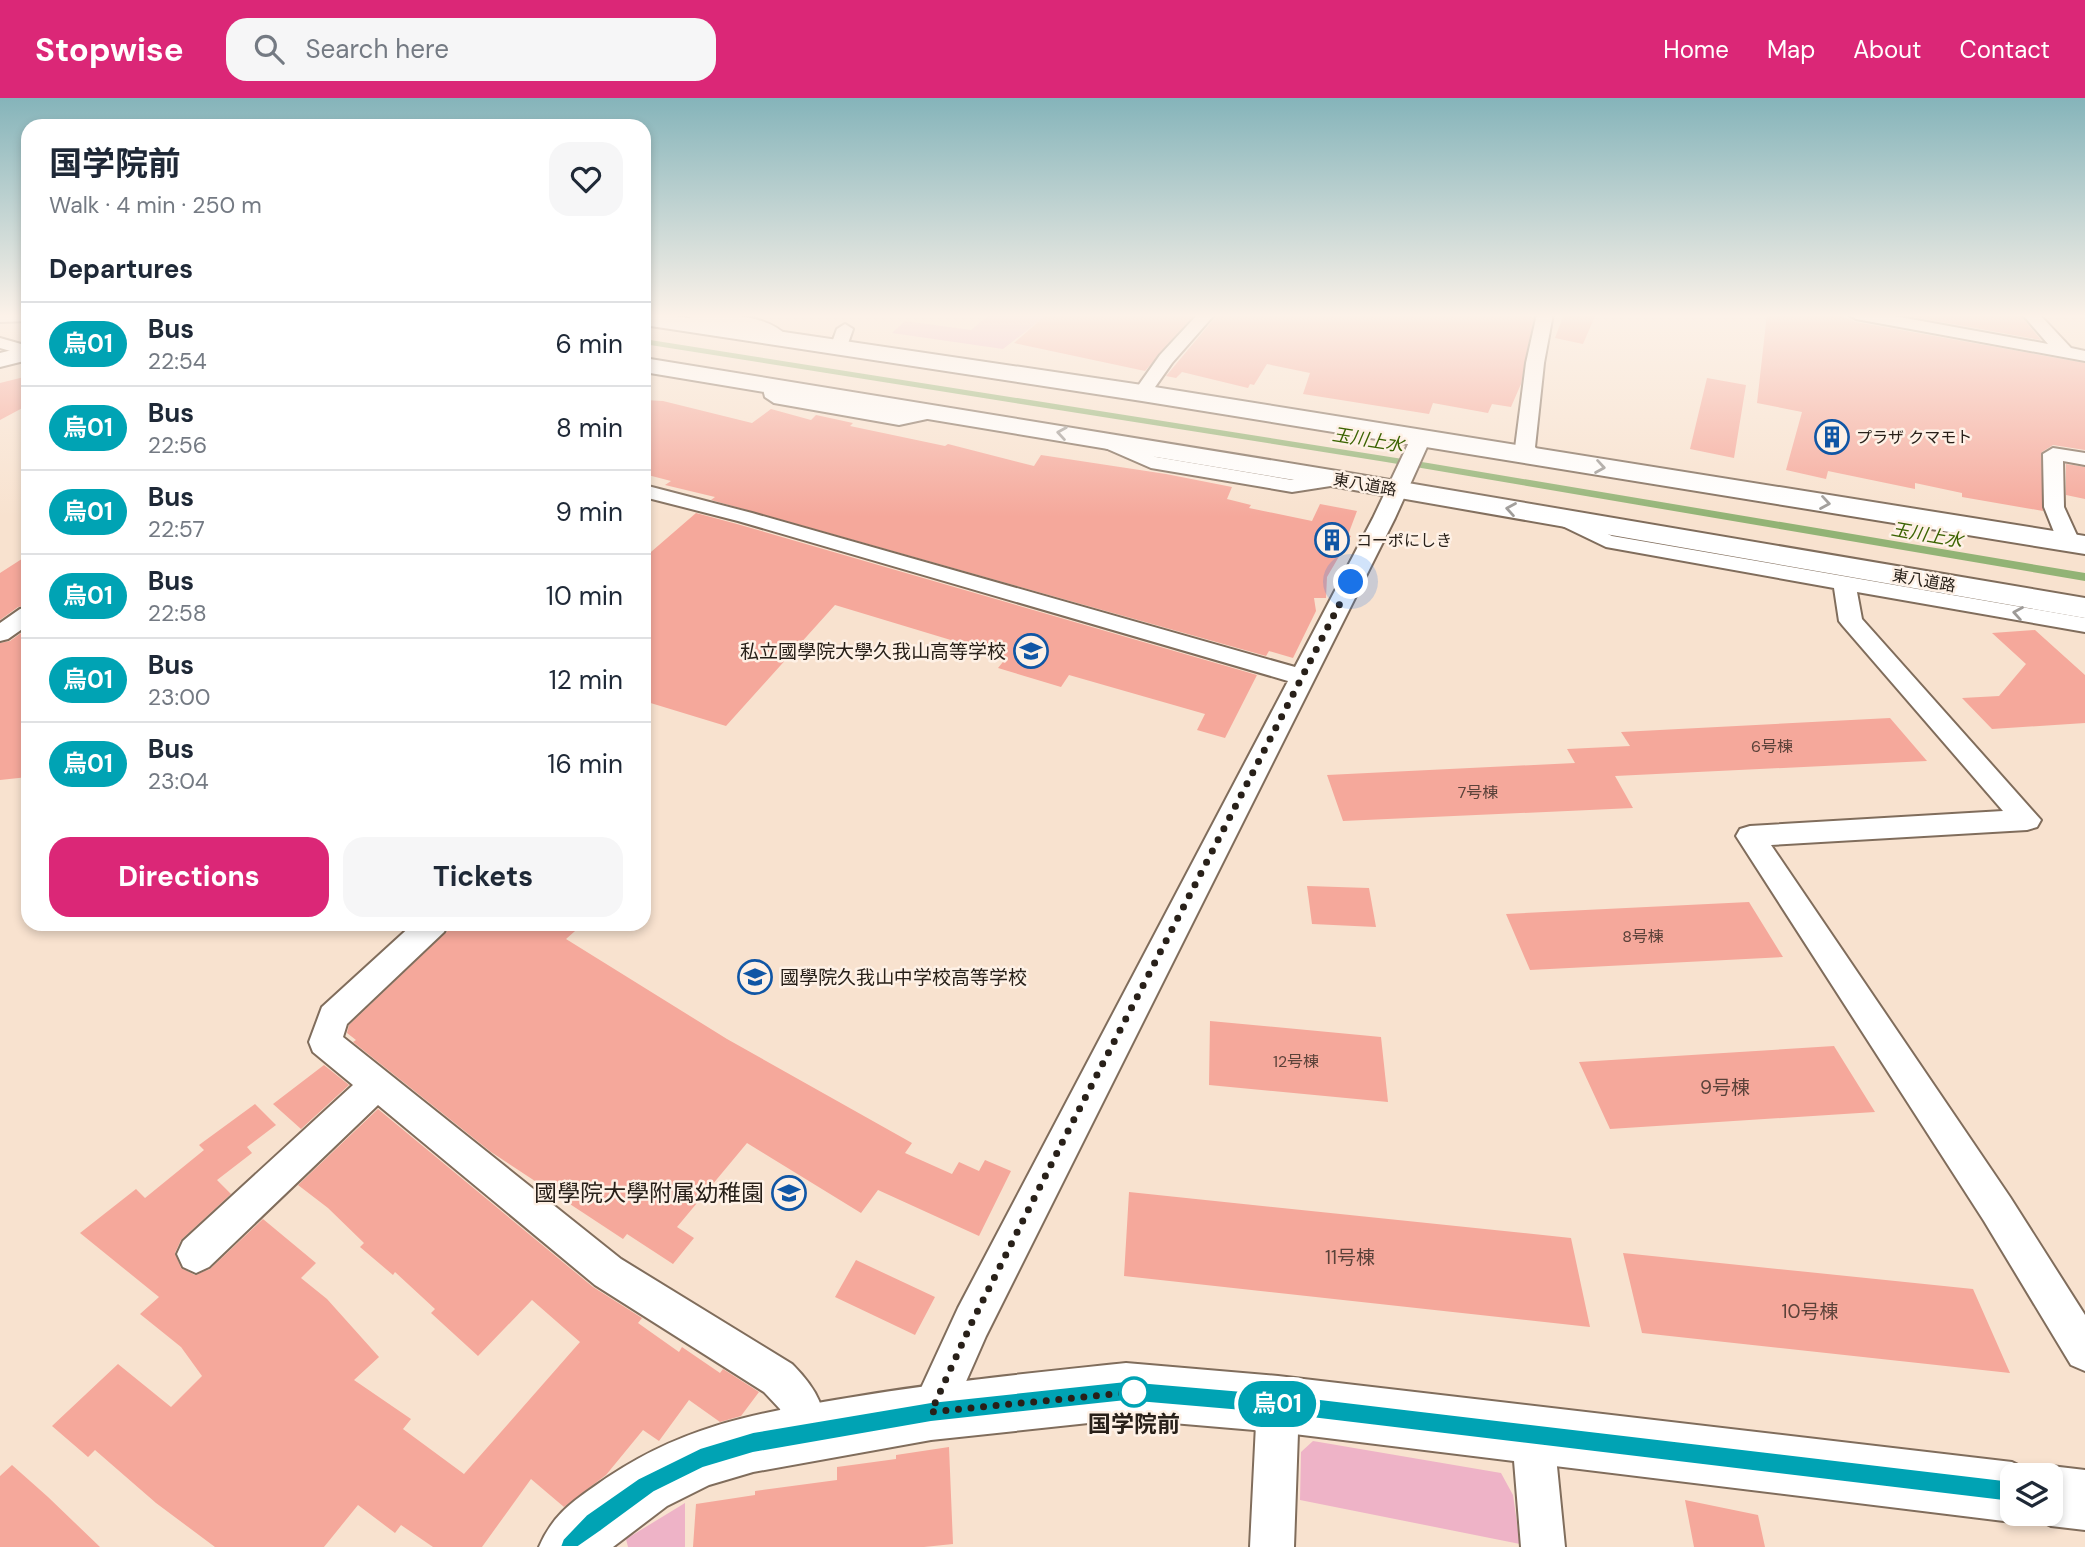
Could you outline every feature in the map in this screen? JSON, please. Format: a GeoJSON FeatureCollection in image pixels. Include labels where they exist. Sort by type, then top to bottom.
{"type":"FeatureCollection","features":[{"type":"Feature","properties":{"kind":"main road","name":"東八道路"},"geometry":{"type":"LineString","coordinates":[[750,382],[1338,479],[1398,485],[1559,517],[2085,608]]}},
{"type":"Feature","properties":{"kind":"main road"},"geometry":{"type":"LineString","coordinates":[[1089,382],[1416,448],[1533,456],[2077,543]]}},
{"type":"Feature","properties":{"kind":"main road"},"geometry":{"type":"LineString","coordinates":[[588,1539],[646,1485],[700,1458],[753,1443],[931,1412],[1126,1391],[1278,1404],[2000,1491]]}},
{"type":"Feature","properties":{"kind":"main road"},"geometry":{"type":"LineString","coordinates":[[2063,1497],[2085,1500]]}},
{"type":"Feature","properties":{"kind":"street"},"geometry":{"type":"LineString","coordinates":[[1142,393],[1150,382]]}},
{"type":"Feature","properties":{"kind":"street"},"geometry":{"type":"LineString","coordinates":[[1533,382],[1525,448],[1533,456]]}},
{"type":"Feature","properties":{"kind":"street"},"geometry":{"type":"LineString","coordinates":[[931,1412],[984,1297],[1384,518],[1416,448]]}},
{"type":"Feature","properties":{"kind":"street"},"geometry":{"type":"LineString","coordinates":[[2077,543],[2054,507],[2053,454],[2085,459]]}},
{"type":"Feature","properties":{"kind":"street"},"geometry":{"type":"LineString","coordinates":[[651,493],[1301,677]]}},
{"type":"Feature","properties":{"kind":"street"},"geometry":{"type":"LineString","coordinates":[[1559,517],[1606,541],[2085,625]]}},
{"type":"Feature","properties":{"kind":"street"},"geometry":{"type":"LineString","coordinates":[[1843,583],[1851,621],[2027,820],[1750,836],[1997,1209],[2085,1352]]}},
{"type":"Feature","properties":{"kind":"street"},"geometry":{"type":"LineString","coordinates":[[0,634],[21,619]]}},
{"type":"Feature","properties":{"kind":"street"},"geometry":{"type":"LineString","coordinates":[[425,931],[333,1017],[325,1042],[608,1272],[778,1378],[798,1399],[805,1432]]}},
{"type":"Feature","properties":{"kind":"street"},"geometry":{"type":"LineString","coordinates":[[196,1254],[377,1084]]}},
{"type":"Feature","properties":{"kind":"street"},"geometry":{"type":"LineString","coordinates":[[1272,1547],[1278,1404]]}},
{"type":"Feature","properties":{"kind":"street"},"geometry":{"type":"LineString","coordinates":[[1533,1436],[1543,1547]]}},
{"type":"Feature","properties":{"kind":"shaded area"},"geometry":{"type":"Polygon","coordinates":[[[881,382],[913,382],[1428,463],[2085,573],[2085,581],[1386,462],[881,382]]]}},
{"type":"Feature","properties":{"kind":"shaded area"},"geometry":{"type":"Polygon","coordinates":[[[1313,1441],[1501,1473],[1513,1495],[1520,1544],[1300,1500],[1301,1452],[1313,1441]]]}},
{"type":"Feature","properties":{"kind":"shaded area"},"geometry":{"type":"Polygon","coordinates":[[[685,1503],[685,1547],[628,1547],[626,1539],[685,1503]]]}},
{"type":"Feature","properties":{"kind":"building"},"geometry":{"type":"Polygon","coordinates":[[[21,382],[21,409],[0,420],[0,383],[21,382]]]}},
{"type":"Feature","properties":{"kind":"building"},"geometry":{"type":"Polygon","coordinates":[[[1222,382],[1256,382],[1248,388],[1222,382]]]}},
{"type":"Feature","properties":{"kind":"building"},"geometry":{"type":"Polygon","coordinates":[[[1307,382],[1521,382],[1511,407],[1492,404],[1488,413],[1433,403],[1429,414],[1303,394],[1307,382]]]}},
{"type":"Feature","properties":{"kind":"building"},"geometry":{"type":"Polygon","coordinates":[[[1706,382],[1746,385],[1734,458],[1690,449],[1706,382]]]}},
{"type":"Feature","properties":{"kind":"building"},"geometry":{"type":"Polygon","coordinates":[[[1759,382],[2085,382],[2085,450],[2053,445],[2042,452],[2043,511],[1962,497],[1962,493],[1915,483],[1915,489],[1828,471],[1826,479],[1786,470],[1802,412],[1757,403],[1759,382]]]}},
{"type":"Feature","properties":{"kind":"building"},"geometry":{"type":"Polygon","coordinates":[[[651,400],[752,423],[771,409],[811,420],[816,415],[853,423],[850,426],[945,446],[948,444],[1034,466],[1041,455],[1166,474],[1232,487],[1227,499],[1251,505],[1249,508],[1312,521],[1320,504],[1357,511],[1348,535],[1351,536],[1327,577],[1326,598],[1314,598],[1316,611],[1293,658],[1269,651],[1266,656],[711,500],[715,497],[665,485],[671,481],[651,476],[651,400]]]}},
{"type":"Feature","properties":{"kind":"building"},"geometry":{"type":"Polygon","coordinates":[[[2066,464],[2085,467],[2085,499],[2066,495],[2066,464]]]}},
{"type":"Feature","properties":{"kind":"building"},"geometry":{"type":"Polygon","coordinates":[[[696,513],[1257,675],[1225,738],[1197,730],[1205,714],[1069,675],[1061,687],[998,668],[1007,657],[835,605],[726,726],[651,703],[651,552],[696,513]]]}},
{"type":"Feature","properties":{"kind":"building"},"geometry":{"type":"Polygon","coordinates":[[[21,560],[21,606],[0,620],[0,573],[21,560]]]}},
{"type":"Feature","properties":{"kind":"building"},"geometry":{"type":"Polygon","coordinates":[[[2035,630],[2085,675],[2085,723],[1992,729],[1962,698],[1999,696],[2026,664],[1992,633],[2035,630]]]}},
{"type":"Feature","properties":{"kind":"building"},"geometry":{"type":"Polygon","coordinates":[[[21,633],[21,778],[0,780],[0,643],[10,641],[21,633]]]}},
{"type":"Feature","properties":{"kind":"building"},"geometry":{"type":"Polygon","coordinates":[[[1890,718],[1927,761],[1615,776],[1633,808],[1343,821],[1327,775],[1575,763],[1567,749],[1630,746],[1621,732],[1890,718]]]}},
{"type":"Feature","properties":{"kind":"building"},"geometry":{"type":"Polygon","coordinates":[[[1307,886],[1369,888],[1376,927],[1312,924],[1307,886]]]}},
{"type":"Feature","properties":{"kind":"building"},"geometry":{"type":"Polygon","coordinates":[[[1749,902],[1783,957],[1530,970],[1506,914],[1749,902]]]}},
{"type":"Feature","properties":{"kind":"building"},"geometry":{"type":"Polygon","coordinates":[[[448,931],[575,931],[566,939],[727,1039],[912,1143],[905,1153],[952,1174],[959,1162],[979,1171],[985,1160],[1011,1171],[979,1236],[878,1190],[861,1213],[747,1143],[677,1227],[694,1238],[673,1264],[627,1234],[623,1239],[491,1152],[353,1042],[356,1040],[347,1033],[349,1025],[448,931]]]}},
{"type":"Feature","properties":{"kind":"building"},"geometry":{"type":"Polygon","coordinates":[[[1210,1021],[1381,1037],[1388,1102],[1209,1085],[1210,1021]]]}},
{"type":"Feature","properties":{"kind":"building"},"geometry":{"type":"Polygon","coordinates":[[[1834,1046],[1875,1112],[1610,1129],[1579,1062],[1834,1046]]]}},
{"type":"Feature","properties":{"kind":"building"},"geometry":{"type":"Polygon","coordinates":[[[324,1065],[349,1085],[301,1129],[273,1104],[324,1065]]]}},
{"type":"Feature","properties":{"kind":"building"},"geometry":{"type":"Polygon","coordinates":[[[255,1104],[276,1125],[247,1147],[252,1153],[217,1180],[231,1194],[181,1240],[175,1253],[181,1268],[195,1275],[210,1269],[263,1219],[316,1263],[301,1278],[327,1299],[379,1357],[354,1380],[411,1419],[403,1429],[464,1474],[580,1342],[532,1300],[478,1356],[431,1313],[435,1309],[395,1272],[393,1275],[360,1247],[364,1243],[328,1208],[298,1185],[378,1109],[593,1287],[642,1318],[638,1323],[679,1352],[682,1347],[720,1373],[723,1369],[759,1392],[741,1416],[720,1422],[689,1400],[659,1441],[643,1430],[606,1475],[564,1507],[531,1479],[482,1547],[433,1547],[401,1525],[395,1533],[358,1505],[324,1547],[215,1547],[156,1503],[95,1450],[88,1457],[52,1426],[118,1364],[171,1407],[202,1376],[181,1347],[140,1314],[159,1297],[80,1233],[136,1189],[145,1198],[204,1150],[199,1145],[255,1104]]]}},
{"type":"Feature","properties":{"kind":"building"},"geometry":{"type":"Polygon","coordinates":[[[1129,1192],[1571,1238],[1590,1327],[1124,1276],[1129,1192]]]}},
{"type":"Feature","properties":{"kind":"building"},"geometry":{"type":"Polygon","coordinates":[[[1623,1253],[1973,1289],[2010,1373],[1642,1333],[1623,1253]]]}},
{"type":"Feature","properties":{"kind":"building"},"geometry":{"type":"Polygon","coordinates":[[[856,1260],[935,1297],[915,1335],[835,1297],[856,1260]]]}},
{"type":"Feature","properties":{"kind":"building"},"geometry":{"type":"Polygon","coordinates":[[[949,1447],[953,1544],[924,1547],[693,1547],[696,1504],[755,1495],[755,1491],[837,1480],[837,1467],[896,1459],[896,1455],[949,1447]]]}},
{"type":"Feature","properties":{"kind":"building"},"geometry":{"type":"Polygon","coordinates":[[[12,1465],[100,1547],[0,1547],[0,1476],[12,1465]]]}},
{"type":"Feature","properties":{"kind":"building"},"geometry":{"type":"Polygon","coordinates":[[[1685,1500],[1758,1515],[1765,1547],[1694,1547],[1685,1500]]]}},
{"type":"Feature","properties":{"kind":"bus line","name":"烏01"},"geometry":{"type":"LineString","coordinates":[[570,1547],[594,1523],[646,1485],[700,1458],[753,1443],[931,1412],[1126,1391],[1278,1404],[2000,1491]]}},
{"type":"Feature","properties":{"kind":"place","name":"プラザ クマモト"},"geometry":{"type":"Point","coordinates":[1832,437]}},
{"type":"Feature","properties":{"kind":"place","name":"コーポにしき"},"geometry":{"type":"Point","coordinates":[1332,540]}},
{"type":"Feature","properties":{"kind":"place","name":"私立國學院大學久我山高等学校"},"geometry":{"type":"Point","coordinates":[1031,651]}},
{"type":"Feature","properties":{"kind":"place","name":"國學院久我山中学校高等学校"},"geometry":{"type":"Point","coordinates":[755,977]}},
{"type":"Feature","properties":{"kind":"place","name":"國學院大學附属幼稚園"},"geometry":{"type":"Point","coordinates":[789,1193]}},
{"type":"Feature","properties":{"kind":"place","name":"国学院前"},"geometry":{"type":"Point","coordinates":[1134,1392]}},
{"type":"Feature","properties":{"kind":"route"},"geometry":{"type":"LineString","coordinates":[[1134,1392],[931,1412],[972,1322],[1066,1135],[1351,582]]}},
{"type":"Feature","properties":{"kind":"water label","name":"玉川上水"},"geometry":{"type":"Point","coordinates":[1368,440]}},
{"type":"Feature","properties":{"kind":"water label","name":"玉川上水"},"geometry":{"type":"Point","coordinates":[1927,535]}}]}
